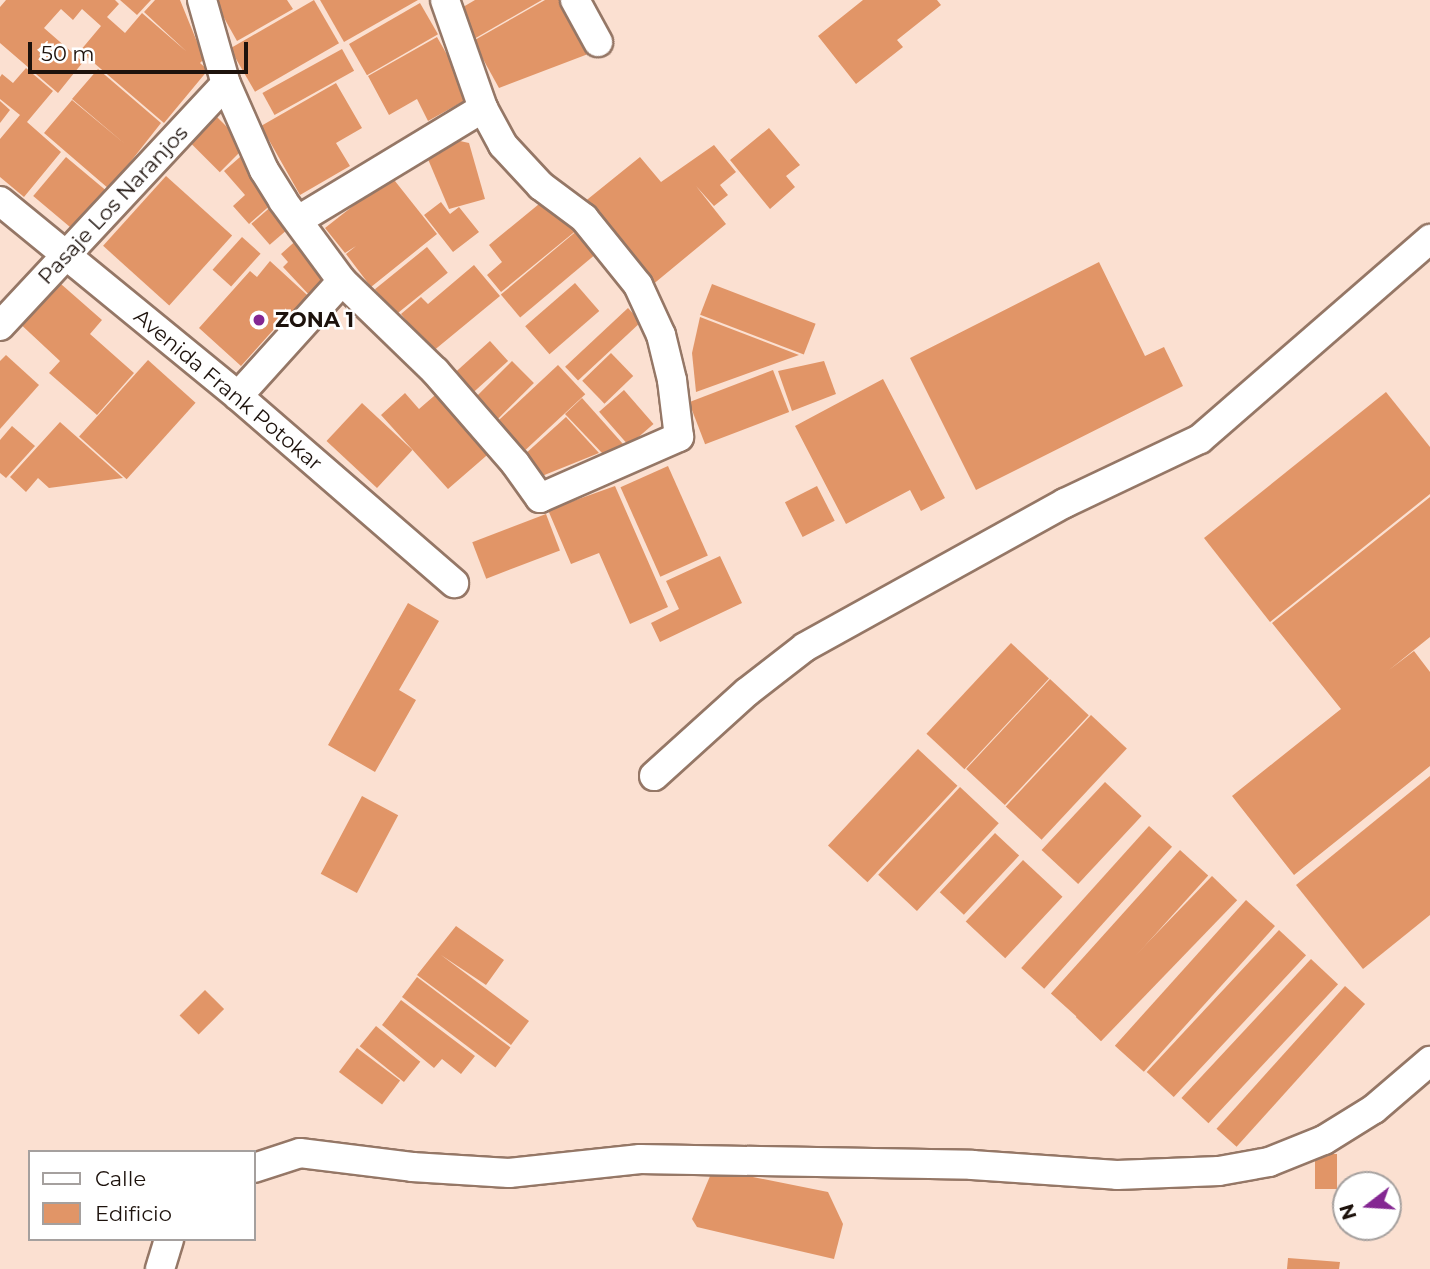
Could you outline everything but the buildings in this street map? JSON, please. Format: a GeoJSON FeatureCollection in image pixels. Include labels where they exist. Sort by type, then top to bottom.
{"type":"FeatureCollection","features":[{"type":"Feature","properties":{"kind":"street"},"geometry":{"type":"LineString","coordinates":[[202,0],[226,84],[264,170],[342,281],[435,370],[515,463],[540,498],[680,437],[661,335],[638,285],[583,218],[541,186],[503,145],[483,108],[445,0]]}},
{"type":"Feature","properties":{"kind":"street"},"geometry":{"type":"LineString","coordinates":[[575,0],[598,42]]}},
{"type":"Feature","properties":{"kind":"street","name":"Pasaje Los Naranjos"},"geometry":{"type":"LineString","coordinates":[[0,326],[226,84]]}},
{"type":"Feature","properties":{"kind":"street"},"geometry":{"type":"LineString","coordinates":[[300,219],[483,108]]}},
{"type":"Feature","properties":{"kind":"street","name":"Avenida Frank Potokar"},"geometry":{"type":"LineString","coordinates":[[0,201],[237,396],[454,583]]}},
{"type":"Feature","properties":{"kind":"street"},"geometry":{"type":"LineString","coordinates":[[654,776],[747,692],[805,647],[1065,503],[1200,439],[1430,239]]}},
{"type":"Feature","properties":{"kind":"street"},"geometry":{"type":"LineString","coordinates":[[237,396],[342,281]]}},
{"type":"Feature","properties":{"kind":"street"},"geometry":{"type":"LineString","coordinates":[[256,1166],[300,1153],[412,1167],[509,1173],[640,1159],[972,1165],[1117,1175],[1219,1171],[1269,1162],[1324,1140],[1374,1109],[1430,1061]]}},
{"type":"Feature","properties":{"kind":"street"},"geometry":{"type":"LineString","coordinates":[[160,1269],[168,1241]]}},
{"type":"Feature","properties":{"kind":"place","name":"ZONA 1"},"geometry":{"type":"Point","coordinates":[259,320]}}]}
